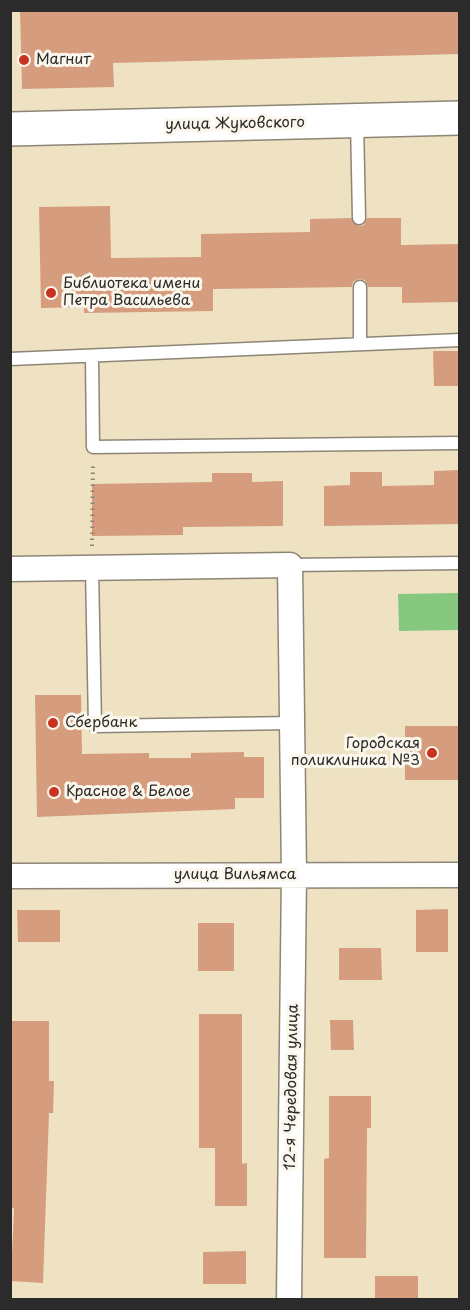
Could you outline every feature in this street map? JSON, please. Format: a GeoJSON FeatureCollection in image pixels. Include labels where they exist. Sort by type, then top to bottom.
{"type":"FeatureCollection","features":[{"type":"Feature","properties":{"kind":"street","name":"улица Жуковского"},"geometry":{"type":"LineString","coordinates":[[10,129],[459,118]]}},
{"type":"Feature","properties":{"kind":"street"},"geometry":{"type":"LineString","coordinates":[[10,569],[290,566]]}},
{"type":"Feature","properties":{"kind":"street","name":"12-я Чередовая улица"},"geometry":{"type":"LineString","coordinates":[[290,566],[294,874],[290,1299]]}},
{"type":"Feature","properties":{"kind":"street","name":"улица Вильямса"},"geometry":{"type":"LineString","coordinates":[[10,876],[459,875]]}},
{"type":"Feature","properties":{"kind":"lane"},"geometry":{"type":"LineString","coordinates":[[357,121],[359,218]]}},
{"type":"Feature","properties":{"kind":"lane"},"geometry":{"type":"LineString","coordinates":[[360,287],[360,344]]}},
{"type":"Feature","properties":{"kind":"lane"},"geometry":{"type":"LineString","coordinates":[[10,359],[459,340]]}},
{"type":"Feature","properties":{"kind":"lane"},"geometry":{"type":"LineString","coordinates":[[92,356],[93,447],[459,443]]}},
{"type":"Feature","properties":{"kind":"lane"},"geometry":{"type":"LineString","coordinates":[[290,566],[459,563]]}},
{"type":"Feature","properties":{"kind":"lane"},"geometry":{"type":"LineString","coordinates":[[92,568],[94,726],[293,723]]}},
{"type":"Feature","properties":{"kind":"path"},"geometry":{"type":"LineString","coordinates":[[92,568],[93,447]]}},
{"type":"Feature","properties":{"kind":"green space"},"geometry":{"type":"Polygon","coordinates":[[[459,593],[459,630],[399,631],[398,594],[459,593]]]}},
{"type":"Feature","properties":{"kind":"building"},"geometry":{"type":"Polygon","coordinates":[[[20,10],[459,10],[459,54],[113,63],[114,87],[22,89],[20,10]]]}},
{"type":"Feature","properties":{"kind":"building"},"geometry":{"type":"Polygon","coordinates":[[[110,206],[111,258],[201,257],[201,234],[310,232],[310,219],[351,218],[359,226],[364,225],[367,218],[401,218],[401,245],[459,244],[459,302],[402,303],[402,287],[368,287],[365,280],[359,279],[353,282],[352,287],[213,289],[213,311],[84,313],[84,307],[41,308],[39,207],[110,206]]]}},
{"type":"Feature","properties":{"kind":"building"},"geometry":{"type":"Polygon","coordinates":[[[433,351],[458,351],[458,386],[434,386],[433,351]]]}},
{"type":"Feature","properties":{"kind":"building"},"geometry":{"type":"Polygon","coordinates":[[[459,470],[459,524],[324,526],[324,486],[350,485],[350,472],[382,472],[382,486],[434,485],[434,471],[459,470]]]}},
{"type":"Feature","properties":{"kind":"building"},"geometry":{"type":"Polygon","coordinates":[[[212,473],[252,473],[252,482],[283,481],[283,526],[183,527],[183,535],[92,536],[92,484],[212,482],[212,473]]]}},
{"type":"Feature","properties":{"kind":"building"},"geometry":{"type":"Polygon","coordinates":[[[35,695],[81,695],[82,754],[149,753],[149,758],[191,758],[191,753],[244,752],[244,757],[264,757],[264,798],[235,798],[235,809],[37,817],[35,695]]]}},
{"type":"Feature","properties":{"kind":"building","name":"Городская поликлиника №3"},"geometry":{"type":"Polygon","coordinates":[[[405,726],[459,726],[459,780],[405,780],[405,726]]]}},
{"type":"Feature","properties":{"kind":"building"},"geometry":{"type":"Polygon","coordinates":[[[448,909],[448,952],[416,952],[416,910],[448,909]]]}},
{"type":"Feature","properties":{"kind":"building"},"geometry":{"type":"Polygon","coordinates":[[[17,910],[60,910],[60,942],[18,942],[17,910]]]}},
{"type":"Feature","properties":{"kind":"building"},"geometry":{"type":"Polygon","coordinates":[[[198,923],[234,923],[234,971],[198,971],[198,923]]]}},
{"type":"Feature","properties":{"kind":"building"},"geometry":{"type":"Polygon","coordinates":[[[339,948],[381,948],[382,980],[339,980],[339,948]]]}},
{"type":"Feature","properties":{"kind":"building"},"geometry":{"type":"Polygon","coordinates":[[[199,1014],[242,1014],[242,1164],[247,1163],[247,1206],[215,1206],[215,1148],[199,1148],[199,1014]]]}},
{"type":"Feature","properties":{"kind":"building"},"geometry":{"type":"Polygon","coordinates":[[[330,1020],[353,1020],[354,1050],[331,1050],[330,1020]]]}},
{"type":"Feature","properties":{"kind":"building"},"geometry":{"type":"Polygon","coordinates":[[[10,1021],[49,1021],[49,1081],[54,1081],[53,1113],[49,1113],[43,1283],[11,1281],[14,1208],[10,1208],[10,1021]]]}},
{"type":"Feature","properties":{"kind":"building"},"geometry":{"type":"Polygon","coordinates":[[[329,1096],[371,1096],[371,1128],[367,1128],[366,1258],[324,1258],[324,1159],[329,1158],[329,1096]]]}},
{"type":"Feature","properties":{"kind":"building"},"geometry":{"type":"Polygon","coordinates":[[[246,1251],[246,1284],[203,1284],[203,1252],[246,1251]]]}},
{"type":"Feature","properties":{"kind":"building"},"geometry":{"type":"Polygon","coordinates":[[[375,1276],[418,1276],[418,1299],[375,1299],[375,1276]]]}},
{"type":"Feature","properties":{"kind":"place","name":"Магнит"},"geometry":{"type":"Point","coordinates":[24,60]}},
{"type":"Feature","properties":{"kind":"place","name":"Библиотека имени Петра Васильева"},"geometry":{"type":"Point","coordinates":[51,293]}},
{"type":"Feature","properties":{"kind":"place","name":"Сбербанк"},"geometry":{"type":"Point","coordinates":[53,723]}},
{"type":"Feature","properties":{"kind":"place","name":"Городская поликлиника №3"},"geometry":{"type":"Point","coordinates":[432,753]}},
{"type":"Feature","properties":{"kind":"place","name":"Красное & Белое"},"geometry":{"type":"Point","coordinates":[54,792]}}]}
